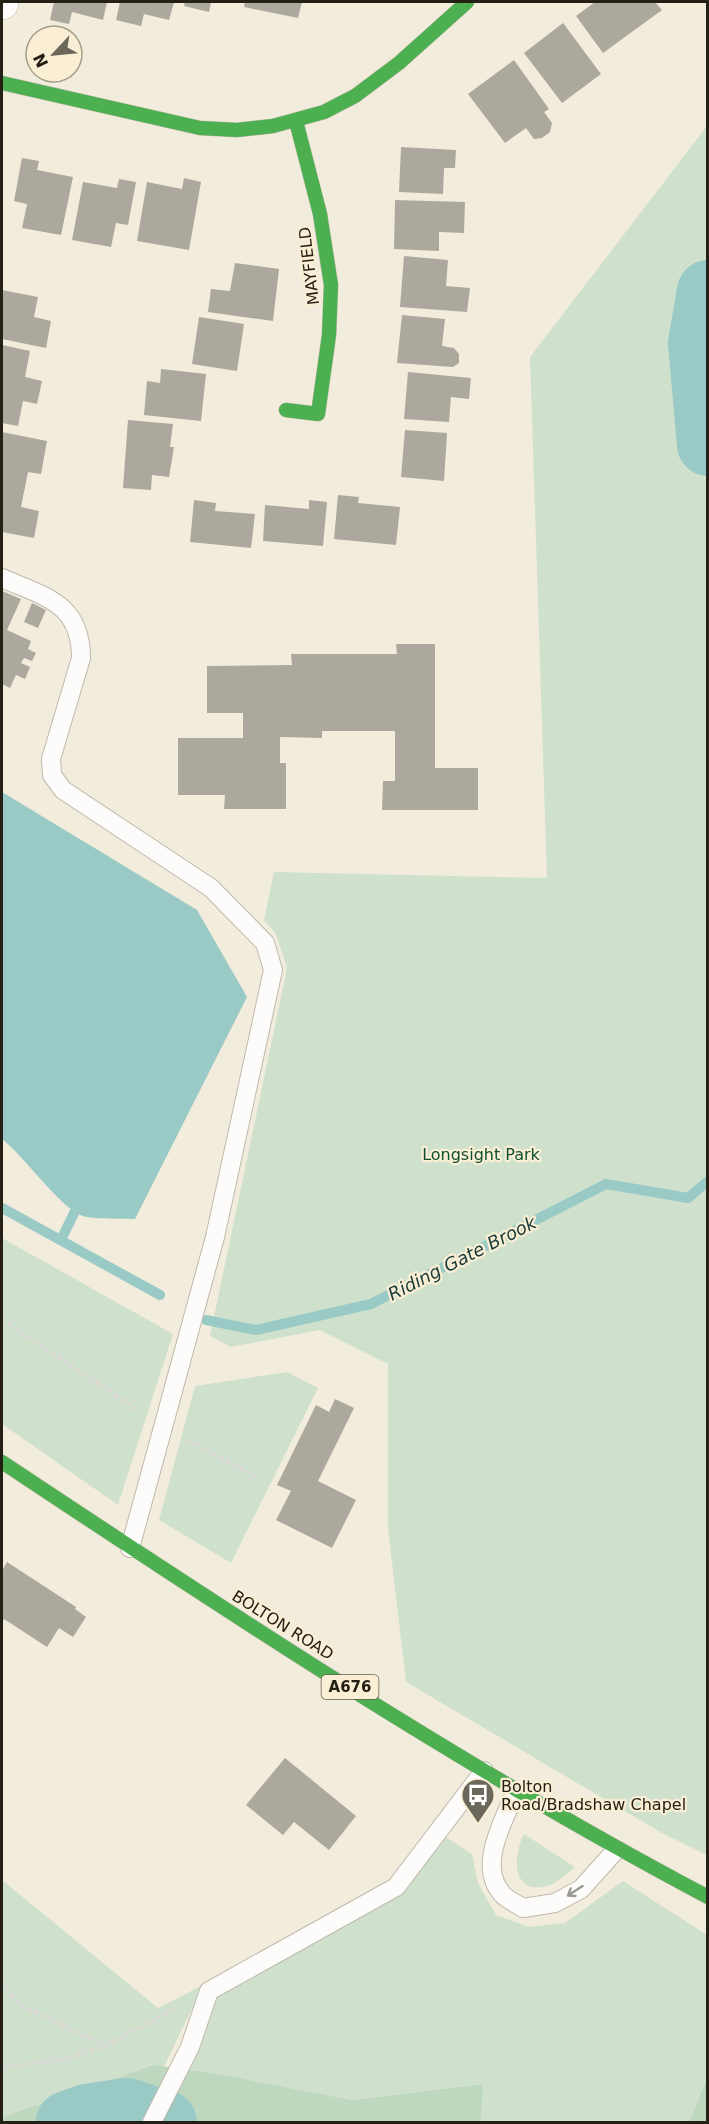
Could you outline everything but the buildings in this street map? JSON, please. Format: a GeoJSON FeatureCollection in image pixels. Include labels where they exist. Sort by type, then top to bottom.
{"type":"FeatureCollection","features":[{"type":"Feature","properties":{"kind":"street"},"geometry":{"type":"LineString","coordinates":[[2,83],[218,130],[255,128],[296,121],[324,112],[354,96],[385,75],[467,2]]}},
{"type":"Feature","properties":{"kind":"street","name":"MAYFIELD"},"geometry":{"type":"LineString","coordinates":[[286,410],[318,414],[331,310],[328,260],[296,121]]}},
{"type":"Feature","properties":{"kind":"street","name":"BOLTON ROAD"},"geometry":{"type":"LineString","coordinates":[[2,1462],[130,1548],[516,1791],[616,1850],[708,1897]]}},
{"type":"Feature","properties":{"kind":"lane"},"geometry":{"type":"LineString","coordinates":[[2,578],[58,602],[77,626],[81,641],[81,658],[51,759],[52,775],[63,790],[211,888],[265,943],[273,970],[215,1237],[130,1548]]}},
{"type":"Feature","properties":{"kind":"lane"},"geometry":{"type":"LineString","coordinates":[[152,2122],[190,2047],[209,1991],[396,1887],[484,1771]]}},
{"type":"Feature","properties":{"kind":"lane"},"geometry":{"type":"LineString","coordinates":[[516,1791],[494,1845],[491,1870],[503,1894],[523,1908],[555,1903],[581,1888],[616,1850]]}},
{"type":"Feature","properties":{"kind":"path"},"geometry":{"type":"LineString","coordinates":[[2,1319],[163,1427],[257,1477]]}},
{"type":"Feature","properties":{"kind":"path"},"geometry":{"type":"LineString","coordinates":[[2,1982],[17,2003],[105,2046]]}},
{"type":"Feature","properties":{"kind":"path"},"geometry":{"type":"LineString","coordinates":[[2,2067],[67,2059],[105,2046],[209,1991]]}},
{"type":"Feature","properties":{"kind":"green space","name":"Longsight Park"},"geometry":{"type":"Polygon","coordinates":[[[707,126],[707,1855],[662,1833],[406,1682],[388,1528],[388,1364],[320,1330],[231,1347],[210,1336],[287,968],[276,934],[264,920],[274,872],[547,878],[530,357],[707,126]]]}},
{"type":"Feature","properties":{"kind":"green space"},"geometry":{"type":"Polygon","coordinates":[[[2,1238],[173,1334],[118,1505],[2,1424],[2,1238]]]}},
{"type":"Feature","properties":{"kind":"green space"},"geometry":{"type":"Polygon","coordinates":[[[287,1372],[318,1388],[231,1563],[159,1520],[195,1386],[287,1372]]]}},
{"type":"Feature","properties":{"kind":"green space"},"geometry":{"type":"Polygon","coordinates":[[[438,1832],[472,1854],[478,1883],[496,1915],[529,1927],[565,1923],[623,1881],[707,1935],[707,2078],[689,2122],[481,2122],[483,2084],[352,2100],[188,2070],[209,1991],[396,1887],[438,1832]]]}},
{"type":"Feature","properties":{"kind":"green space"},"geometry":{"type":"Polygon","coordinates":[[[524,1834],[575,1867],[547,1886],[532,1887],[525,1884],[517,1870],[518,1851],[524,1834]]]}},
{"type":"Feature","properties":{"kind":"green space"},"geometry":{"type":"Polygon","coordinates":[[[2,1880],[158,2008],[203,1985],[164,2067],[152,2065],[2,2117],[2,1880]]]}},
{"type":"Feature","properties":{"kind":"green space"},"geometry":{"type":"Polygon","coordinates":[[[153,2065],[217,2074],[352,2100],[483,2084],[481,2122],[2,2122],[2,2117],[153,2065]]]}},
{"type":"Feature","properties":{"kind":"green space"},"geometry":{"type":"Polygon","coordinates":[[[707,2078],[707,2122],[689,2122],[707,2078]]]}},
{"type":"Feature","properties":{"kind":"water"},"geometry":{"type":"Polygon","coordinates":[[[2,792],[197,910],[247,997],[135,1219],[89,1217],[74,1211],[2,1139],[2,792]]]}},
{"type":"Feature","properties":{"kind":"waterway"},"geometry":{"type":"LineString","coordinates":[[708,291],[699,343],[708,445]]}},
{"type":"Feature","properties":{"kind":"waterway","name":"Riding Gate Brook"},"geometry":{"type":"LineString","coordinates":[[206,1320],[256,1330],[371,1304],[606,1184],[688,1198],[708,1181]]}},
{"type":"Feature","properties":{"kind":"waterway","name":"Riding Gate Brook"},"geometry":{"type":"LineString","coordinates":[[2,1208],[160,1295]]}},
{"type":"Feature","properties":{"kind":"waterway"},"geometry":{"type":"LineString","coordinates":[[61,1240],[75,1211]]}},
{"type":"Feature","properties":{"kind":"waterway"},"geometry":{"type":"LineString","coordinates":[[67,2122],[86,2115],[127,2109],[166,2122]]}},
{"type":"Feature","properties":{"kind":"traffic: fast"},"geometry":{"type":"LineString","coordinates":[[2,83],[200,128],[237,130],[273,126],[324,112],[355,96],[399,63],[467,2]]}},
{"type":"Feature","properties":{"kind":"traffic: fast"},"geometry":{"type":"LineString","coordinates":[[286,410],[318,414],[329,335],[331,285],[320,214],[296,121]]}},
{"type":"Feature","properties":{"kind":"traffic: fast"},"geometry":{"type":"LineString","coordinates":[[2,1462],[262,1633],[438,1743],[617,1848],[708,1897]]}},
{"type":"Feature","properties":{"kind":"place","name":"Bolton Road/Bradshaw Chapel"},"geometry":{"type":"Point","coordinates":[478,1824]}}]}
